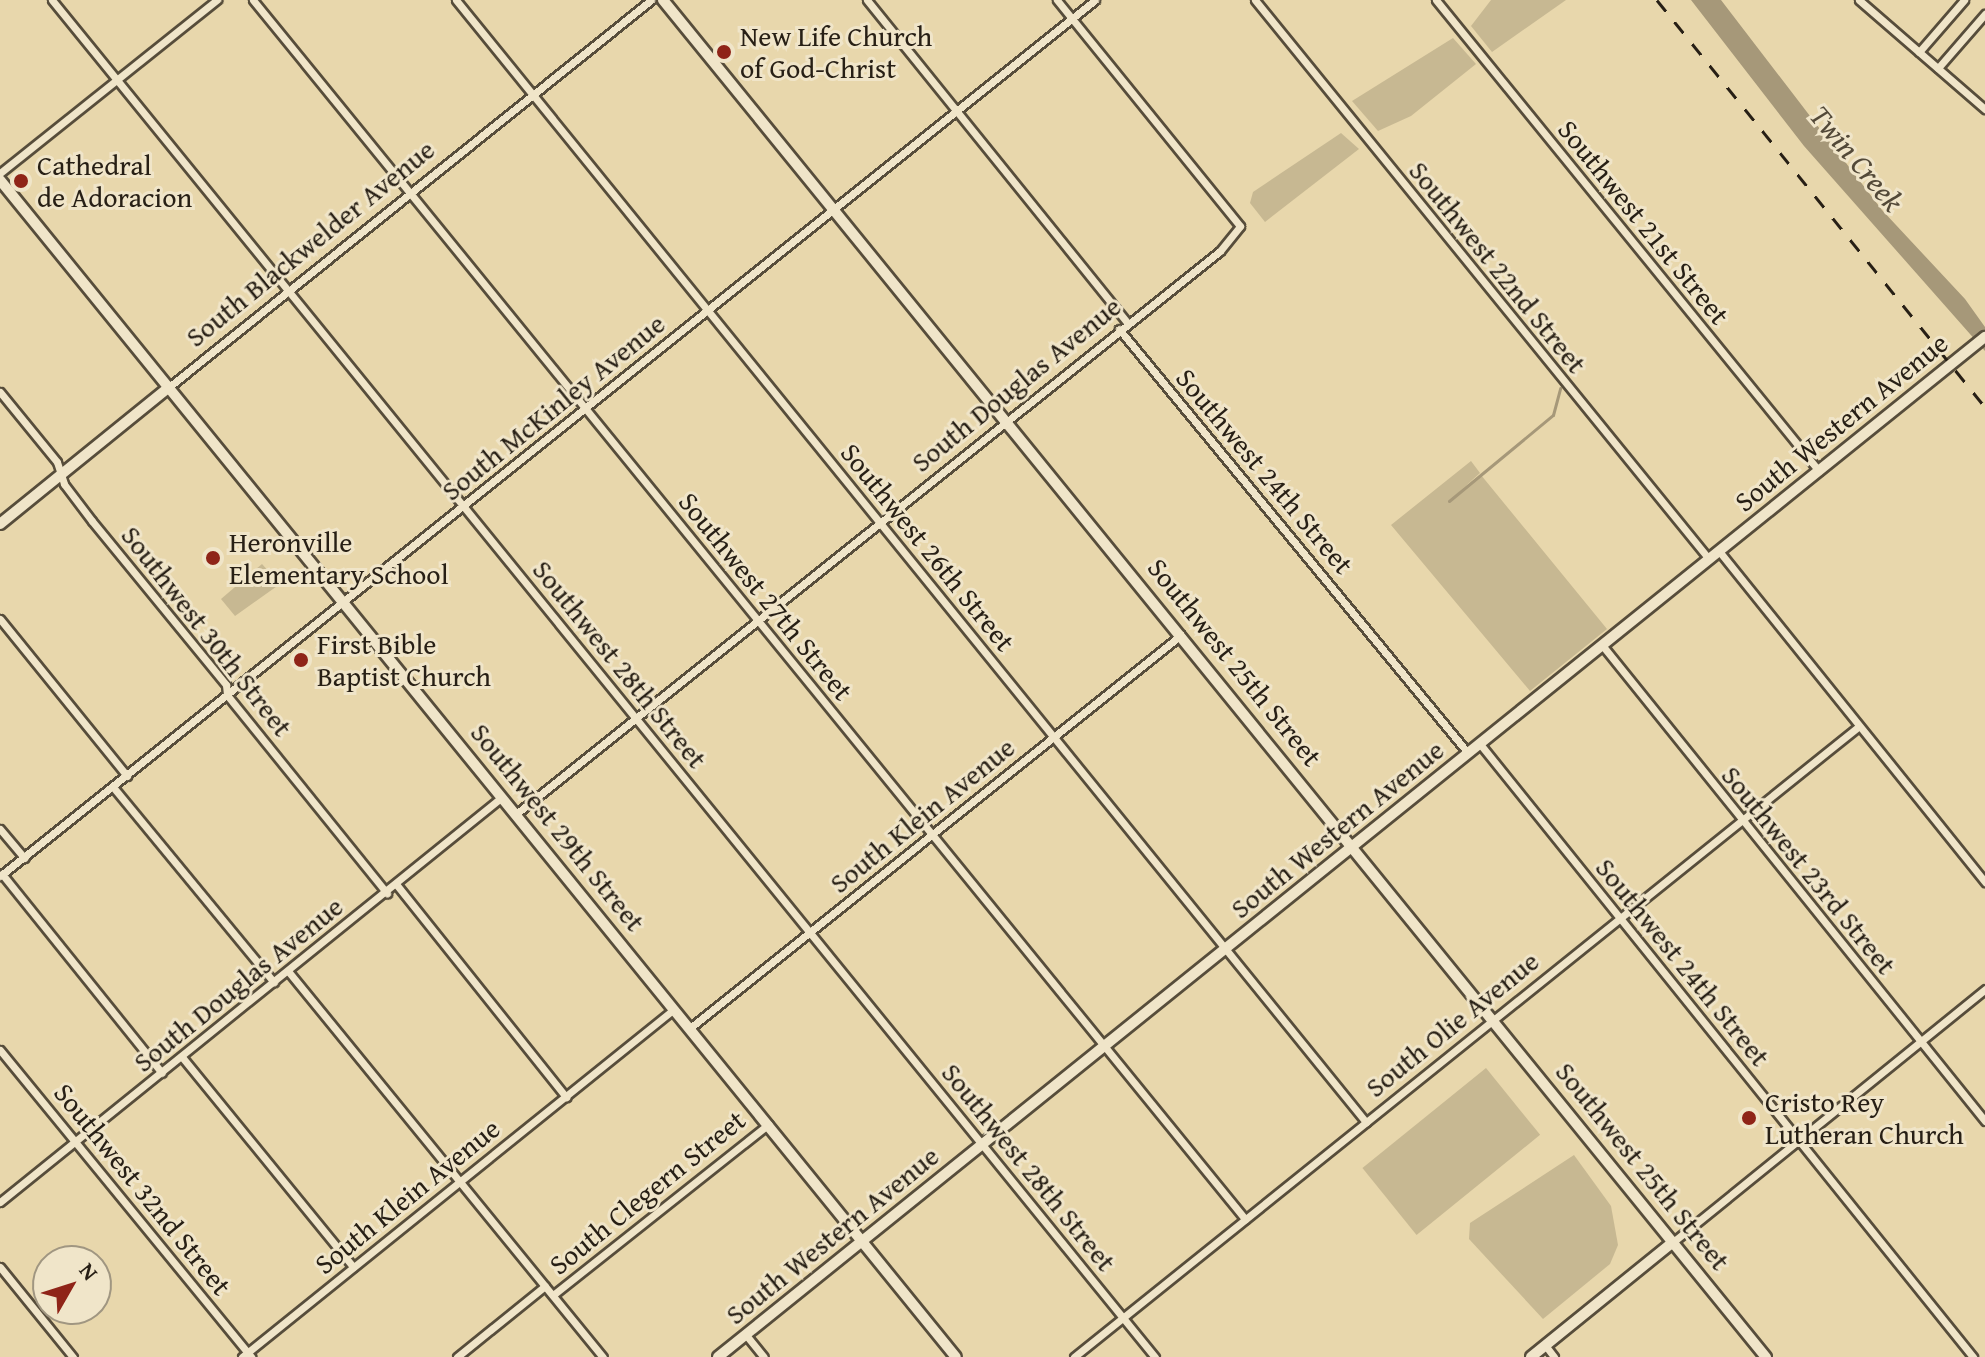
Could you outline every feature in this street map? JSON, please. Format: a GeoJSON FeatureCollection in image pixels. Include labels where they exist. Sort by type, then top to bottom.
{"type":"FeatureCollection","features":[{"type":"Feature","properties":{"kind":"main road","name":"Southwest 25th Street"},"geometry":{"type":"LineString","coordinates":[[663,0],[1355,846],[1766,1357]]}},
{"type":"Feature","properties":{"kind":"main road","name":"Southwest 29th Street"},"geometry":{"type":"LineString","coordinates":[[0,180],[956,1357]]}},
{"type":"Feature","properties":{"kind":"main road","name":"South Western Avenue"},"geometry":{"type":"LineString","coordinates":[[718,1357],[1985,337]]}},
{"type":"Feature","properties":{"kind":"main road","name":"South Blackwelder Avenue"},"geometry":{"type":"LineString","coordinates":[[0,524],[169,387]]}},
{"type":"Feature","properties":{"kind":"main road"},"geometry":{"type":"LineString","coordinates":[[1531,1357],[1673,1242]]}},
{"type":"Feature","properties":{"kind":"street","name":"Southwest 28th Street"},"geometry":{"type":"LineString","coordinates":[[52,0],[1155,1357]]}},
{"type":"Feature","properties":{"kind":"street"},"geometry":{"type":"LineString","coordinates":[[0,173],[217,0]]}},
{"type":"Feature","properties":{"kind":"street","name":"Southwest 27th Street"},"geometry":{"type":"LineString","coordinates":[[253,0],[1245,1219]]}},
{"type":"Feature","properties":{"kind":"street","name":"Southwest 26th Street"},"geometry":{"type":"LineString","coordinates":[[456,0],[1228,947],[1366,1122]]}},
{"type":"Feature","properties":{"kind":"street","name":"South Blackwelder Avenue"},"geometry":{"type":"LineString","coordinates":[[169,387],[651,0]]}},
{"type":"Feature","properties":{"kind":"street"},"geometry":{"type":"LineString","coordinates":[[867,0],[1127,322]]}},
{"type":"Feature","properties":{"kind":"street"},"geometry":{"type":"LineString","coordinates":[[1057,0],[1072,19]]}},
{"type":"Feature","properties":{"kind":"street","name":"South McKinley Avenue"},"geometry":{"type":"LineString","coordinates":[[1,875],[464,508],[1095,0]]}},
{"type":"Feature","properties":{"kind":"street","name":"Southwest 22nd Street"},"geometry":{"type":"LineString","coordinates":[[1255,0],[1709,559]]}},
{"type":"Feature","properties":{"kind":"street","name":"Southwest 21st Street"},"geometry":{"type":"LineString","coordinates":[[1436,0],[1819,471]]}},
{"type":"Feature","properties":{"kind":"street"},"geometry":{"type":"LineString","coordinates":[[1859,0],[1985,109]]}},
{"type":"Feature","properties":{"kind":"street"},"geometry":{"type":"LineString","coordinates":[[1919,52],[1964,0]]}},
{"type":"Feature","properties":{"kind":"street"},"geometry":{"type":"LineString","coordinates":[[1938,68],[1985,14]]}},
{"type":"Feature","properties":{"kind":"street","name":"South Douglas Avenue"},"geometry":{"type":"LineString","coordinates":[[516,814],[1127,322],[1220,251],[1240,226],[1072,19]]}},
{"type":"Feature","properties":{"kind":"street","name":"Southwest 24th Street"},"geometry":{"type":"LineString","coordinates":[[1119,329],[1468,753]]}},
{"type":"Feature","properties":{"kind":"street","name":"Southwest 30th Street"},"geometry":{"type":"LineString","coordinates":[[0,392],[226,685],[227,695],[387,893]]}},
{"type":"Feature","properties":{"kind":"street"},"geometry":{"type":"LineString","coordinates":[[1719,551],[1985,882]]}},
{"type":"Feature","properties":{"kind":"street"},"geometry":{"type":"LineString","coordinates":[[0,619],[127,776]]}},
{"type":"Feature","properties":{"kind":"street","name":"South Klein Avenue"},"geometry":{"type":"LineString","coordinates":[[690,1028],[934,836],[1181,635]]}},
{"type":"Feature","properties":{"kind":"street","name":"Southwest 23rd Street"},"geometry":{"type":"LineString","coordinates":[[1602,645],[1740,821],[1985,1121]]}},
{"type":"Feature","properties":{"kind":"street","name":"South Olie Avenue"},"geometry":{"type":"LineString","coordinates":[[1074,1357],[1859,726]]}},
{"type":"Feature","properties":{"kind":"street","name":"Southwest 24th Street"},"geometry":{"type":"LineString","coordinates":[[1480,744],[1973,1357]]}},
{"type":"Feature","properties":{"kind":"street"},"geometry":{"type":"LineString","coordinates":[[113,787],[274,982]]}},
{"type":"Feature","properties":{"kind":"street","name":"South Douglas Avenue"},"geometry":{"type":"LineString","coordinates":[[0,1202],[387,893],[502,797]]}},
{"type":"Feature","properties":{"kind":"street"},"geometry":{"type":"LineString","coordinates":[[0,829],[24,858]]}},
{"type":"Feature","properties":{"kind":"street"},"geometry":{"type":"LineString","coordinates":[[1,875],[162,1073]]}},
{"type":"Feature","properties":{"kind":"street"},"geometry":{"type":"LineString","coordinates":[[396,884],[566,1097]]}},
{"type":"Feature","properties":{"kind":"street"},"geometry":{"type":"LineString","coordinates":[[288,971],[603,1357]]}},
{"type":"Feature","properties":{"kind":"street"},"geometry":{"type":"LineString","coordinates":[[1673,1242],[1985,989]]}},
{"type":"Feature","properties":{"kind":"street","name":"South Klein Avenue"},"geometry":{"type":"LineString","coordinates":[[247,1355],[674,1009]]}},
{"type":"Feature","properties":{"kind":"street","name":"Southwest 32nd Street"},"geometry":{"type":"LineString","coordinates":[[0,1050],[247,1355]]}},
{"type":"Feature","properties":{"kind":"street"},"geometry":{"type":"LineString","coordinates":[[182,1057],[353,1267]]}},
{"type":"Feature","properties":{"kind":"street","name":"South Clegern Street"},"geometry":{"type":"LineString","coordinates":[[553,1295],[769,1124]]}},
{"type":"Feature","properties":{"kind":"street"},"geometry":{"type":"LineString","coordinates":[[0,1267],[73,1357]]}},
{"type":"Feature","properties":{"kind":"street","name":"South Clegern Street"},"geometry":{"type":"LineString","coordinates":[[457,1357],[545,1286]]}},
{"type":"Feature","properties":{"kind":"street"},"geometry":{"type":"LineString","coordinates":[[746,1335],[764,1357]]}},
{"type":"Feature","properties":{"kind":"street"},"geometry":{"type":"LineString","coordinates":[[1545,1345],[1554,1357]]}},
{"type":"Feature","properties":{"kind":"shaded area"},"geometry":{"type":"Polygon","coordinates":[[[1491,0],[1566,0],[1492,52],[1471,26],[1491,0]]]}},
{"type":"Feature","properties":{"kind":"shaded area"},"geometry":{"type":"Polygon","coordinates":[[[1691,0],[1721,0],[1882,210],[1965,299],[1985,327],[1985,351],[1804,146],[1691,0]]]}},
{"type":"Feature","properties":{"kind":"shaded area"},"geometry":{"type":"Polygon","coordinates":[[[1453,38],[1476,64],[1411,116],[1378,131],[1352,101],[1453,38]]]}},
{"type":"Feature","properties":{"kind":"shaded area"},"geometry":{"type":"Polygon","coordinates":[[[1341,133],[1359,149],[1265,222],[1250,203],[1253,192],[1341,133]]]}},
{"type":"Feature","properties":{"kind":"shaded area"},"geometry":{"type":"Polygon","coordinates":[[[1471,461],[1480,473],[1448,502],[1481,475],[1607,629],[1530,691],[1391,525],[1471,461]]]}},
{"type":"Feature","properties":{"kind":"shaded area"},"geometry":{"type":"Polygon","coordinates":[[[262,564],[280,584],[235,616],[221,599],[262,564]]]}},
{"type":"Feature","properties":{"kind":"shaded area"},"geometry":{"type":"Polygon","coordinates":[[[1486,1068],[1540,1135],[1417,1235],[1362,1168],[1486,1068]]]}},
{"type":"Feature","properties":{"kind":"shaded area"},"geometry":{"type":"Polygon","coordinates":[[[1574,1155],[1611,1206],[1618,1245],[1610,1264],[1543,1319],[1469,1239],[1470,1223],[1574,1155]]]}},
{"type":"Feature","properties":{"kind":"waterway"},"geometry":{"type":"LineString","coordinates":[[1449,501],[1553,415],[1560,388]]}},
{"type":"Feature","properties":{"kind":"railway"},"geometry":{"type":"LineString","coordinates":[[1657,0],[1985,407]]}},
{"type":"Feature","properties":{"kind":"place","name":"New Life Church of God-Christ"},"geometry":{"type":"Point","coordinates":[724,52]}},
{"type":"Feature","properties":{"kind":"place","name":"Cathedral de Adoracion"},"geometry":{"type":"Point","coordinates":[21,181]}},
{"type":"Feature","properties":{"kind":"place","name":"Heronville Elementary School"},"geometry":{"type":"Point","coordinates":[213,558]}},
{"type":"Feature","properties":{"kind":"place","name":"First Bible Baptist Church"},"geometry":{"type":"Point","coordinates":[301,660]}},
{"type":"Feature","properties":{"kind":"place","name":"Cristo Rey Lutheran Church"},"geometry":{"type":"Point","coordinates":[1749,1118]}},
{"type":"Feature","properties":{"kind":"water label","name":"Twin Creek"},"geometry":{"type":"Point","coordinates":[1857,158]}}]}
